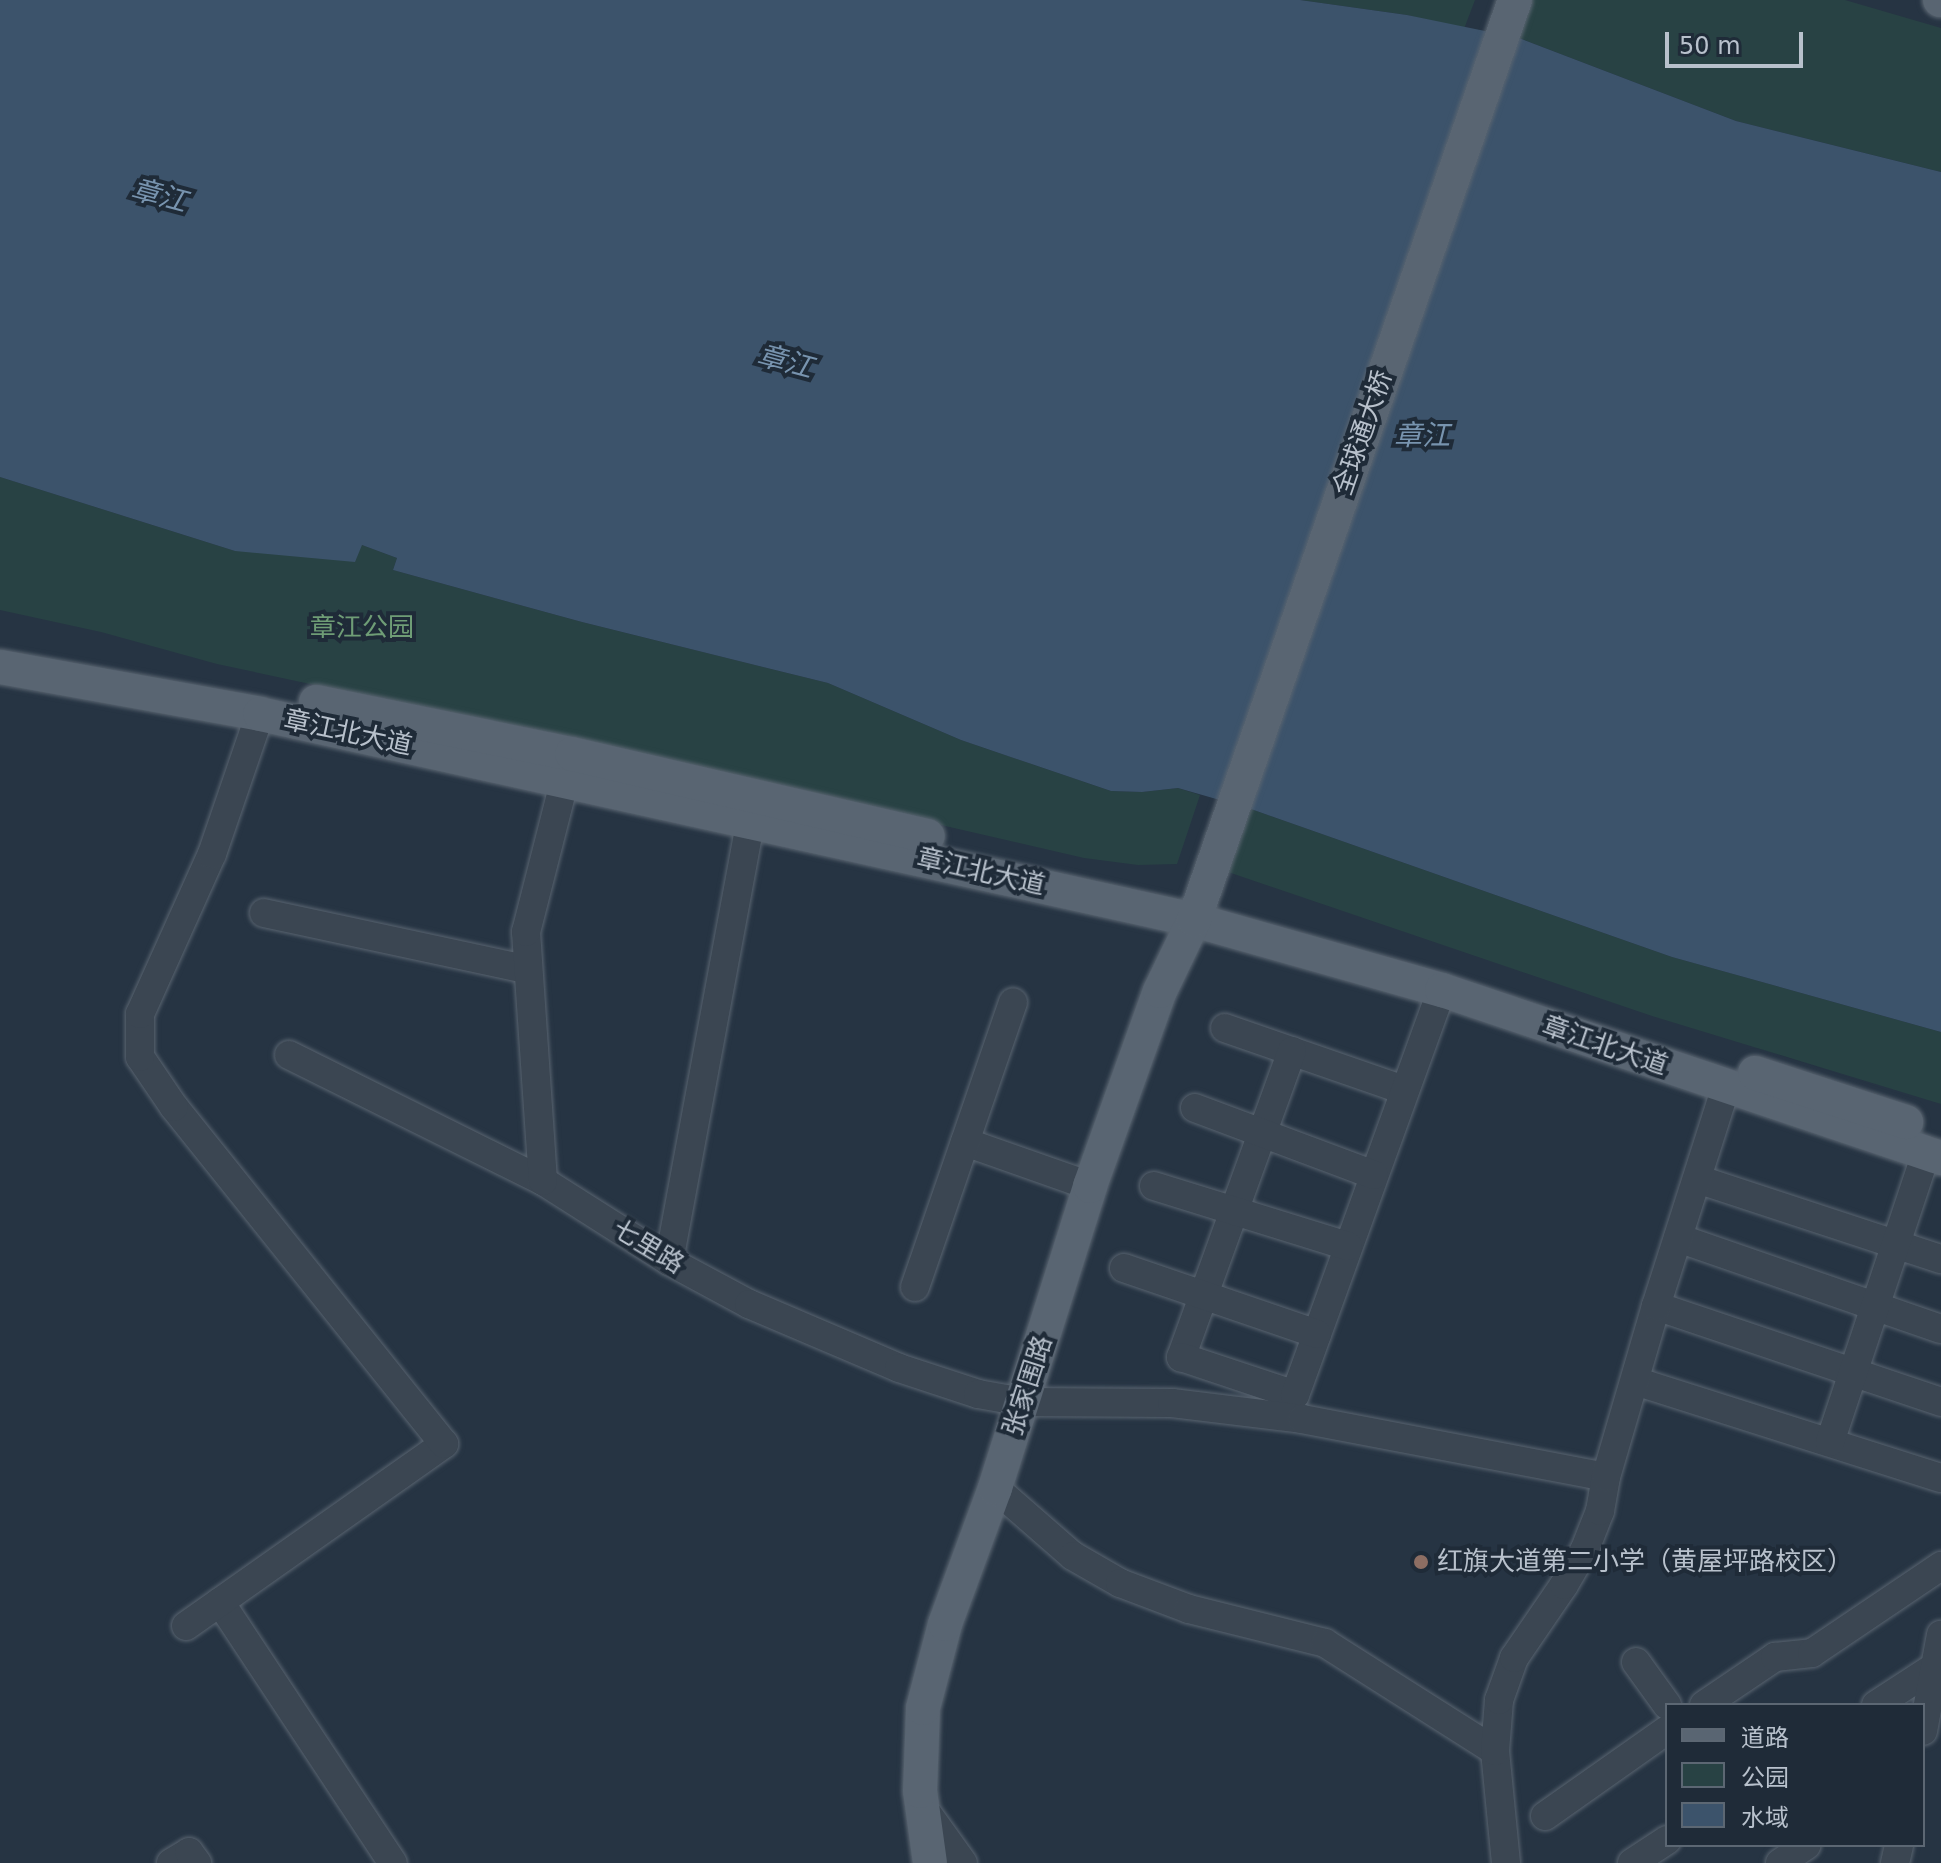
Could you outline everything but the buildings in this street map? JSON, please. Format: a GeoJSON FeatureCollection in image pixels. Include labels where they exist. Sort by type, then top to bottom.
{"type":"FeatureCollection","features":[{"type":"Feature","properties":{"kind":"main road","name":"全球通大桥"},"geometry":{"type":"LineString","coordinates":[[1204,863],[1492,0]]}},
{"type":"Feature","properties":{"kind":"main road","name":"全球通大桥"},"geometry":{"type":"LineString","coordinates":[[1204,863],[1515,0]]}},
{"type":"Feature","properties":{"kind":"main road","name":"章江北大道"},"geometry":{"type":"LineString","coordinates":[[0,643],[248,688],[572,754],[1449,970],[1936,1148]]}},
{"type":"Feature","properties":{"kind":"main road","name":"章江北大道"},"geometry":{"type":"LineString","coordinates":[[0,667],[260,714],[751,820],[1188,907],[1726,1087],[1936,1148]]}},
{"type":"Feature","properties":{"kind":"main road","name":"张家围路"},"geometry":{"type":"LineString","coordinates":[[930,1863],[922,1806],[923,1708],[945,1624],[995,1488],[1090,1186],[1204,863]]}},
{"type":"Feature","properties":{"kind":"street"},"geometry":{"type":"LineString","coordinates":[[186,1626],[444,1444],[174,1107],[140,1057],[140,1014],[212,854],[260,714]]}},
{"type":"Feature","properties":{"kind":"street"},"geometry":{"type":"LineString","coordinates":[[543,1181],[526,969],[526,932],[565,779]]}},
{"type":"Feature","properties":{"kind":"street"},"geometry":{"type":"LineString","coordinates":[[669,1261],[751,820]]}},
{"type":"Feature","properties":{"kind":"street"},"geometry":{"type":"LineString","coordinates":[[264,913],[526,969]]}},
{"type":"Feature","properties":{"kind":"street"},"geometry":{"type":"LineString","coordinates":[[1292,1051],[1181,1357],[1295,1395],[1442,990]]}},
{"type":"Feature","properties":{"kind":"street"},"geometry":{"type":"LineString","coordinates":[[915,1287],[1013,1002]]}},
{"type":"Feature","properties":{"kind":"street"},"geometry":{"type":"LineString","coordinates":[[1225,1028],[1404,1090]]}},
{"type":"Feature","properties":{"kind":"street","name":"七里路"},"geometry":{"type":"LineString","coordinates":[[289,1055],[543,1181],[669,1261],[749,1304],[899,1368],[978,1394],[1023,1402],[1172,1403],[1302,1419],[1606,1477]]}},
{"type":"Feature","properties":{"kind":"street"},"geometry":{"type":"LineString","coordinates":[[1506,1863],[1495,1751],[1499,1700],[1514,1658],[1585,1549],[1600,1511],[1606,1477],[1656,1306],[1726,1087]]}},
{"type":"Feature","properties":{"kind":"street"},"geometry":{"type":"LineString","coordinates":[[1195,1108],[1374,1175]]}},
{"type":"Feature","properties":{"kind":"street"},"geometry":{"type":"LineString","coordinates":[[965,1142],[1090,1186]]}},
{"type":"Feature","properties":{"kind":"street"},"geometry":{"type":"LineString","coordinates":[[1830,1442],[1896,1244],[1936,1148]]}},
{"type":"Feature","properties":{"kind":"street"},"geometry":{"type":"LineString","coordinates":[[1697,1179],[1941,1259]]}},
{"type":"Feature","properties":{"kind":"street"},"geometry":{"type":"LineString","coordinates":[[1154,1186],[1348,1246]]}},
{"type":"Feature","properties":{"kind":"street"},"geometry":{"type":"LineString","coordinates":[[1678,1238],[1941,1329]]}},
{"type":"Feature","properties":{"kind":"street"},"geometry":{"type":"LineString","coordinates":[[1124,1268],[1317,1334]]}},
{"type":"Feature","properties":{"kind":"street"},"geometry":{"type":"LineString","coordinates":[[1656,1306],[1941,1402]]}},
{"type":"Feature","properties":{"kind":"street"},"geometry":{"type":"LineString","coordinates":[[1635,1381],[1941,1478]]}},
{"type":"Feature","properties":{"kind":"street"},"geometry":{"type":"LineString","coordinates":[[995,1488],[1073,1556],[1120,1583],[1189,1609],[1325,1643],[1495,1751]]}},
{"type":"Feature","properties":{"kind":"street"},"geometry":{"type":"LineString","coordinates":[[1707,1703],[1775,1657],[1812,1653],[1941,1566]]}},
{"type":"Feature","properties":{"kind":"street"},"geometry":{"type":"LineString","coordinates":[[220,1602],[393,1863]]}},
{"type":"Feature","properties":{"kind":"street"},"geometry":{"type":"LineString","coordinates":[[1925,1721],[1941,1635]]}},
{"type":"Feature","properties":{"kind":"street"},"geometry":{"type":"LineString","coordinates":[[1636,1662],[1666,1703]]}},
{"type":"Feature","properties":{"kind":"street"},"geometry":{"type":"LineString","coordinates":[[1879,1703],[1936,1666]]}},
{"type":"Feature","properties":{"kind":"street"},"geometry":{"type":"LineString","coordinates":[[1545,1816],[1665,1731]]}},
{"type":"Feature","properties":{"kind":"street"},"geometry":{"type":"LineString","coordinates":[[922,1806],[963,1863]]}},
{"type":"Feature","properties":{"kind":"street"},"geometry":{"type":"LineString","coordinates":[[1632,1863],[1665,1841]]}},
{"type":"Feature","properties":{"kind":"street"},"geometry":{"type":"LineString","coordinates":[[1778,1858],[1803,1847]]}},
{"type":"Feature","properties":{"kind":"street"},"geometry":{"type":"LineString","coordinates":[[171,1863],[189,1852],[197,1863]]}},
{"type":"Feature","properties":{"kind":"green space"},"geometry":{"type":"Polygon","coordinates":[[[1300,0],[1475,0],[1464,29],[1407,15],[1300,0]]]}},
{"type":"Feature","properties":{"kind":"green space"},"geometry":{"type":"Polygon","coordinates":[[[1531,0],[1845,0],[1941,28],[1941,172],[1736,121],[1519,38],[1531,0]]]}},
{"type":"Feature","properties":{"kind":"green space","name":"章江公园"},"geometry":{"type":"Polygon","coordinates":[[[0,477],[235,551],[362,545],[397,558],[393,570],[582,622],[828,683],[961,740],[1111,791],[1178,788],[1200,795],[1177,864],[1138,865],[1084,858],[590,744],[217,664],[101,632],[0,610],[0,477]]]}},
{"type":"Feature","properties":{"kind":"green space"},"geometry":{"type":"Polygon","coordinates":[[[1251,809],[1672,957],[1941,1032],[1941,1104],[1652,1016],[1228,872],[1251,809]]]}},
{"type":"Feature","properties":{"kind":"water","name":"章江"},"geometry":{"type":"Polygon","coordinates":[[[0,0],[1300,0],[1407,15],[1519,38],[1736,121],[1941,172],[1941,1032],[1672,957],[1251,809],[1178,788],[1111,791],[961,740],[828,683],[582,622],[393,570],[397,558],[362,545],[355,562],[235,551],[0,477],[0,0]]]}},
{"type":"Feature","properties":{"kind":"place","name":"红旗大道第二小学（黄屋坪路校区）"},"geometry":{"type":"Point","coordinates":[1421,1562]}}]}
